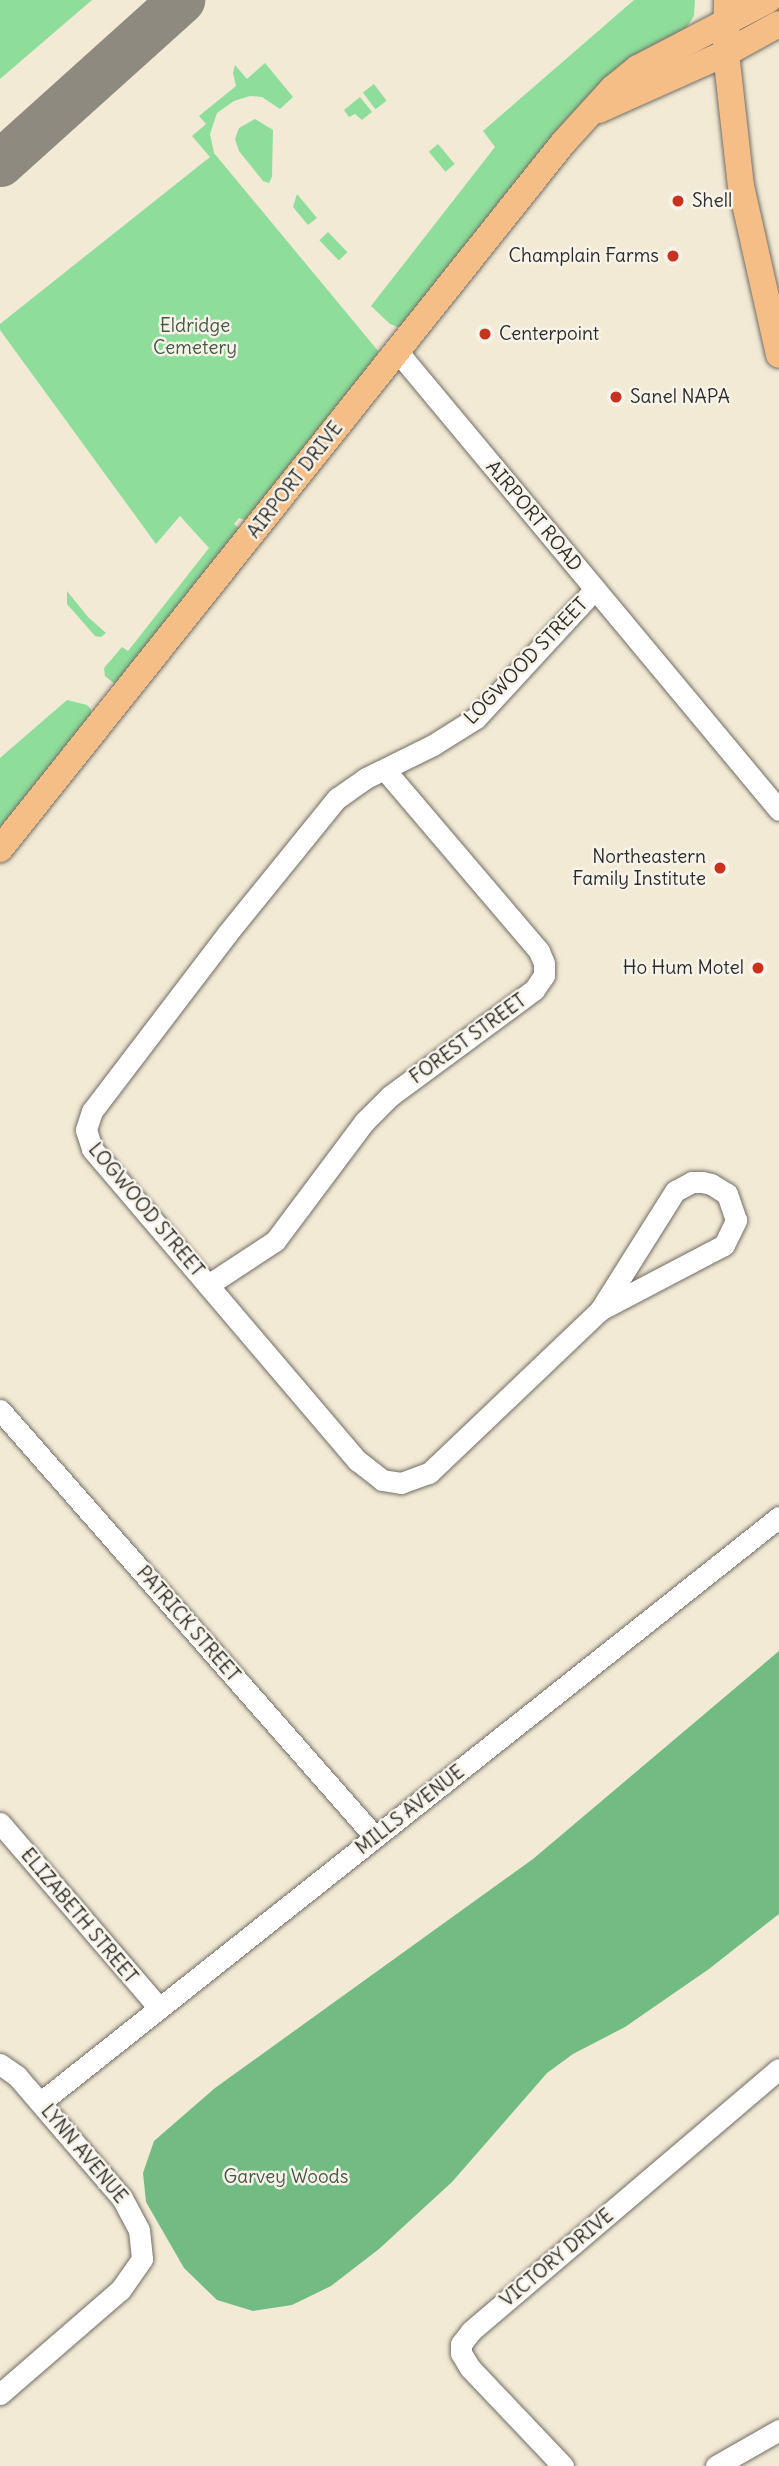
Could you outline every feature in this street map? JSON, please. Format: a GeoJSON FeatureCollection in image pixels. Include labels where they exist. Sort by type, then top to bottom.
{"type":"FeatureCollection","features":[{"type":"Feature","properties":{"kind":"main road","name":"AIRPORT DRIVE"},"geometry":{"type":"LineString","coordinates":[[0,849],[541,170],[613,88],[638,68],[726,12],[768,0]]}},
{"type":"Feature","properties":{"kind":"main road"},"geometry":{"type":"LineString","coordinates":[[726,12],[726,53],[741,186],[779,355]]}},
{"type":"Feature","properties":{"kind":"main road","name":"AIRPORT DRIVE"},"geometry":{"type":"LineString","coordinates":[[591,113],[726,53],[779,24]]}},
{"type":"Feature","properties":{"kind":"street","name":"AIRPORT ROAD"},"geometry":{"type":"LineString","coordinates":[[397,351],[779,810]]}},
{"type":"Feature","properties":{"kind":"street","name":"LOGWOOD STREET"},"geometry":{"type":"LineString","coordinates":[[595,589],[477,718],[349,789],[324,812],[227,934],[89,1117],[86,1137],[92,1149],[365,1470],[391,1483],[411,1482],[429,1473],[600,1310],[675,1191],[692,1182],[702,1182],[727,1194],[736,1220],[724,1245],[600,1310]]}},
{"type":"Feature","properties":{"kind":"street","name":"FOREST STREET"},"geometry":{"type":"LineString","coordinates":[[208,1285],[275,1241],[377,1108],[534,990],[544,975],[544,963],[539,951],[385,770]]}},
{"type":"Feature","properties":{"kind":"street","name":"PATRICK STREET"},"geometry":{"type":"LineString","coordinates":[[0,1410],[375,1837]]}},
{"type":"Feature","properties":{"kind":"street","name":"MILLS AVENUE"},"geometry":{"type":"LineString","coordinates":[[41,2102],[779,1517]]}},
{"type":"Feature","properties":{"kind":"street","name":"ELIZABETH STREET"},"geometry":{"type":"LineString","coordinates":[[0,1823],[159,2008]]}},
{"type":"Feature","properties":{"kind":"street","name":"LYNN AVENUE"},"geometry":{"type":"LineString","coordinates":[[0,2064],[17,2076],[41,2102],[122,2198],[139,2230],[142,2259],[120,2290],[0,2394]]}},
{"type":"Feature","properties":{"kind":"street","name":"VICTORY DRIVE"},"geometry":{"type":"LineString","coordinates":[[563,2466],[470,2368],[461,2353],[461,2344],[471,2331],[779,2069]]}},
{"type":"Feature","properties":{"kind":"street"},"geometry":{"type":"LineString","coordinates":[[716,2466],[779,2430]]}},
{"type":"Feature","properties":{"kind":"green space"},"geometry":{"type":"Polygon","coordinates":[[[0,0],[92,0],[0,79],[0,0]]]}},
{"type":"Feature","properties":{"kind":"green space"},"geometry":{"type":"Polygon","coordinates":[[[634,0],[695,0],[694,16],[685,30],[407,321],[398,327],[390,324],[371,306],[495,147],[483,131],[634,0]]]}},
{"type":"Feature","properties":{"kind":"green space","name":"Eldridge Cemetery"},"geometry":{"type":"Polygon","coordinates":[[[265,63],[293,97],[280,109],[262,97],[250,96],[234,101],[217,113],[210,134],[214,153],[379,352],[247,521],[239,518],[234,524],[240,529],[115,684],[105,676],[104,668],[122,647],[128,651],[209,548],[180,516],[156,544],[0,330],[0,324],[210,157],[192,136],[206,124],[199,116],[236,86],[233,73],[235,65],[247,79],[265,63]]]}},
{"type":"Feature","properties":{"kind":"green space"},"geometry":{"type":"Polygon","coordinates":[[[374,84],[387,101],[375,109],[363,92],[374,84]]]}},
{"type":"Feature","properties":{"kind":"green space"},"geometry":{"type":"Polygon","coordinates":[[[360,97],[372,112],[362,120],[355,114],[349,117],[344,110],[360,97]]]}},
{"type":"Feature","properties":{"kind":"green space"},"geometry":{"type":"Polygon","coordinates":[[[255,119],[273,130],[272,177],[269,183],[263,181],[239,151],[235,139],[239,128],[255,119]]]}},
{"type":"Feature","properties":{"kind":"green space"},"geometry":{"type":"Polygon","coordinates":[[[438,144],[455,164],[446,172],[429,152],[438,144]]]}},
{"type":"Feature","properties":{"kind":"green space"},"geometry":{"type":"Polygon","coordinates":[[[297,194],[317,218],[308,225],[293,207],[297,194]]]}},
{"type":"Feature","properties":{"kind":"green space"},"geometry":{"type":"Polygon","coordinates":[[[328,232],[347,252],[339,260],[319,240],[328,232]]]}},
{"type":"Feature","properties":{"kind":"green space"},"geometry":{"type":"Polygon","coordinates":[[[67,591],[88,617],[106,633],[101,637],[95,636],[67,604],[67,591]]]}},
{"type":"Feature","properties":{"kind":"green space"},"geometry":{"type":"Polygon","coordinates":[[[67,700],[87,705],[91,714],[0,828],[0,758],[67,700]]]}},
{"type":"Feature","properties":{"kind":"green space","name":"Garvey Woods"},"geometry":{"type":"Polygon","coordinates":[[[779,1651],[779,1914],[709,1969],[625,2027],[573,2054],[547,2073],[452,2182],[379,2249],[331,2286],[292,2305],[253,2311],[217,2300],[184,2268],[146,2202],[143,2173],[154,2141],[215,2088],[533,1859],[779,1651]]]}},
{"type":"Feature","properties":{"kind":"taxiway"},"geometry":{"type":"LineString","coordinates":[[0,163],[181,0]]}},
{"type":"Feature","properties":{"kind":"place","name":"Shell"},"geometry":{"type":"Point","coordinates":[678,201]}},
{"type":"Feature","properties":{"kind":"place","name":"Champlain Farms"},"geometry":{"type":"Point","coordinates":[673,256]}},
{"type":"Feature","properties":{"kind":"place","name":"Centerpoint"},"geometry":{"type":"Point","coordinates":[485,334]}},
{"type":"Feature","properties":{"kind":"place","name":"Sanel NAPA"},"geometry":{"type":"Point","coordinates":[616,397]}},
{"type":"Feature","properties":{"kind":"place","name":"Northeastern Family Institute"},"geometry":{"type":"Point","coordinates":[720,868]}},
{"type":"Feature","properties":{"kind":"place","name":"Ho Hum Motel"},"geometry":{"type":"Point","coordinates":[758,968]}}]}
